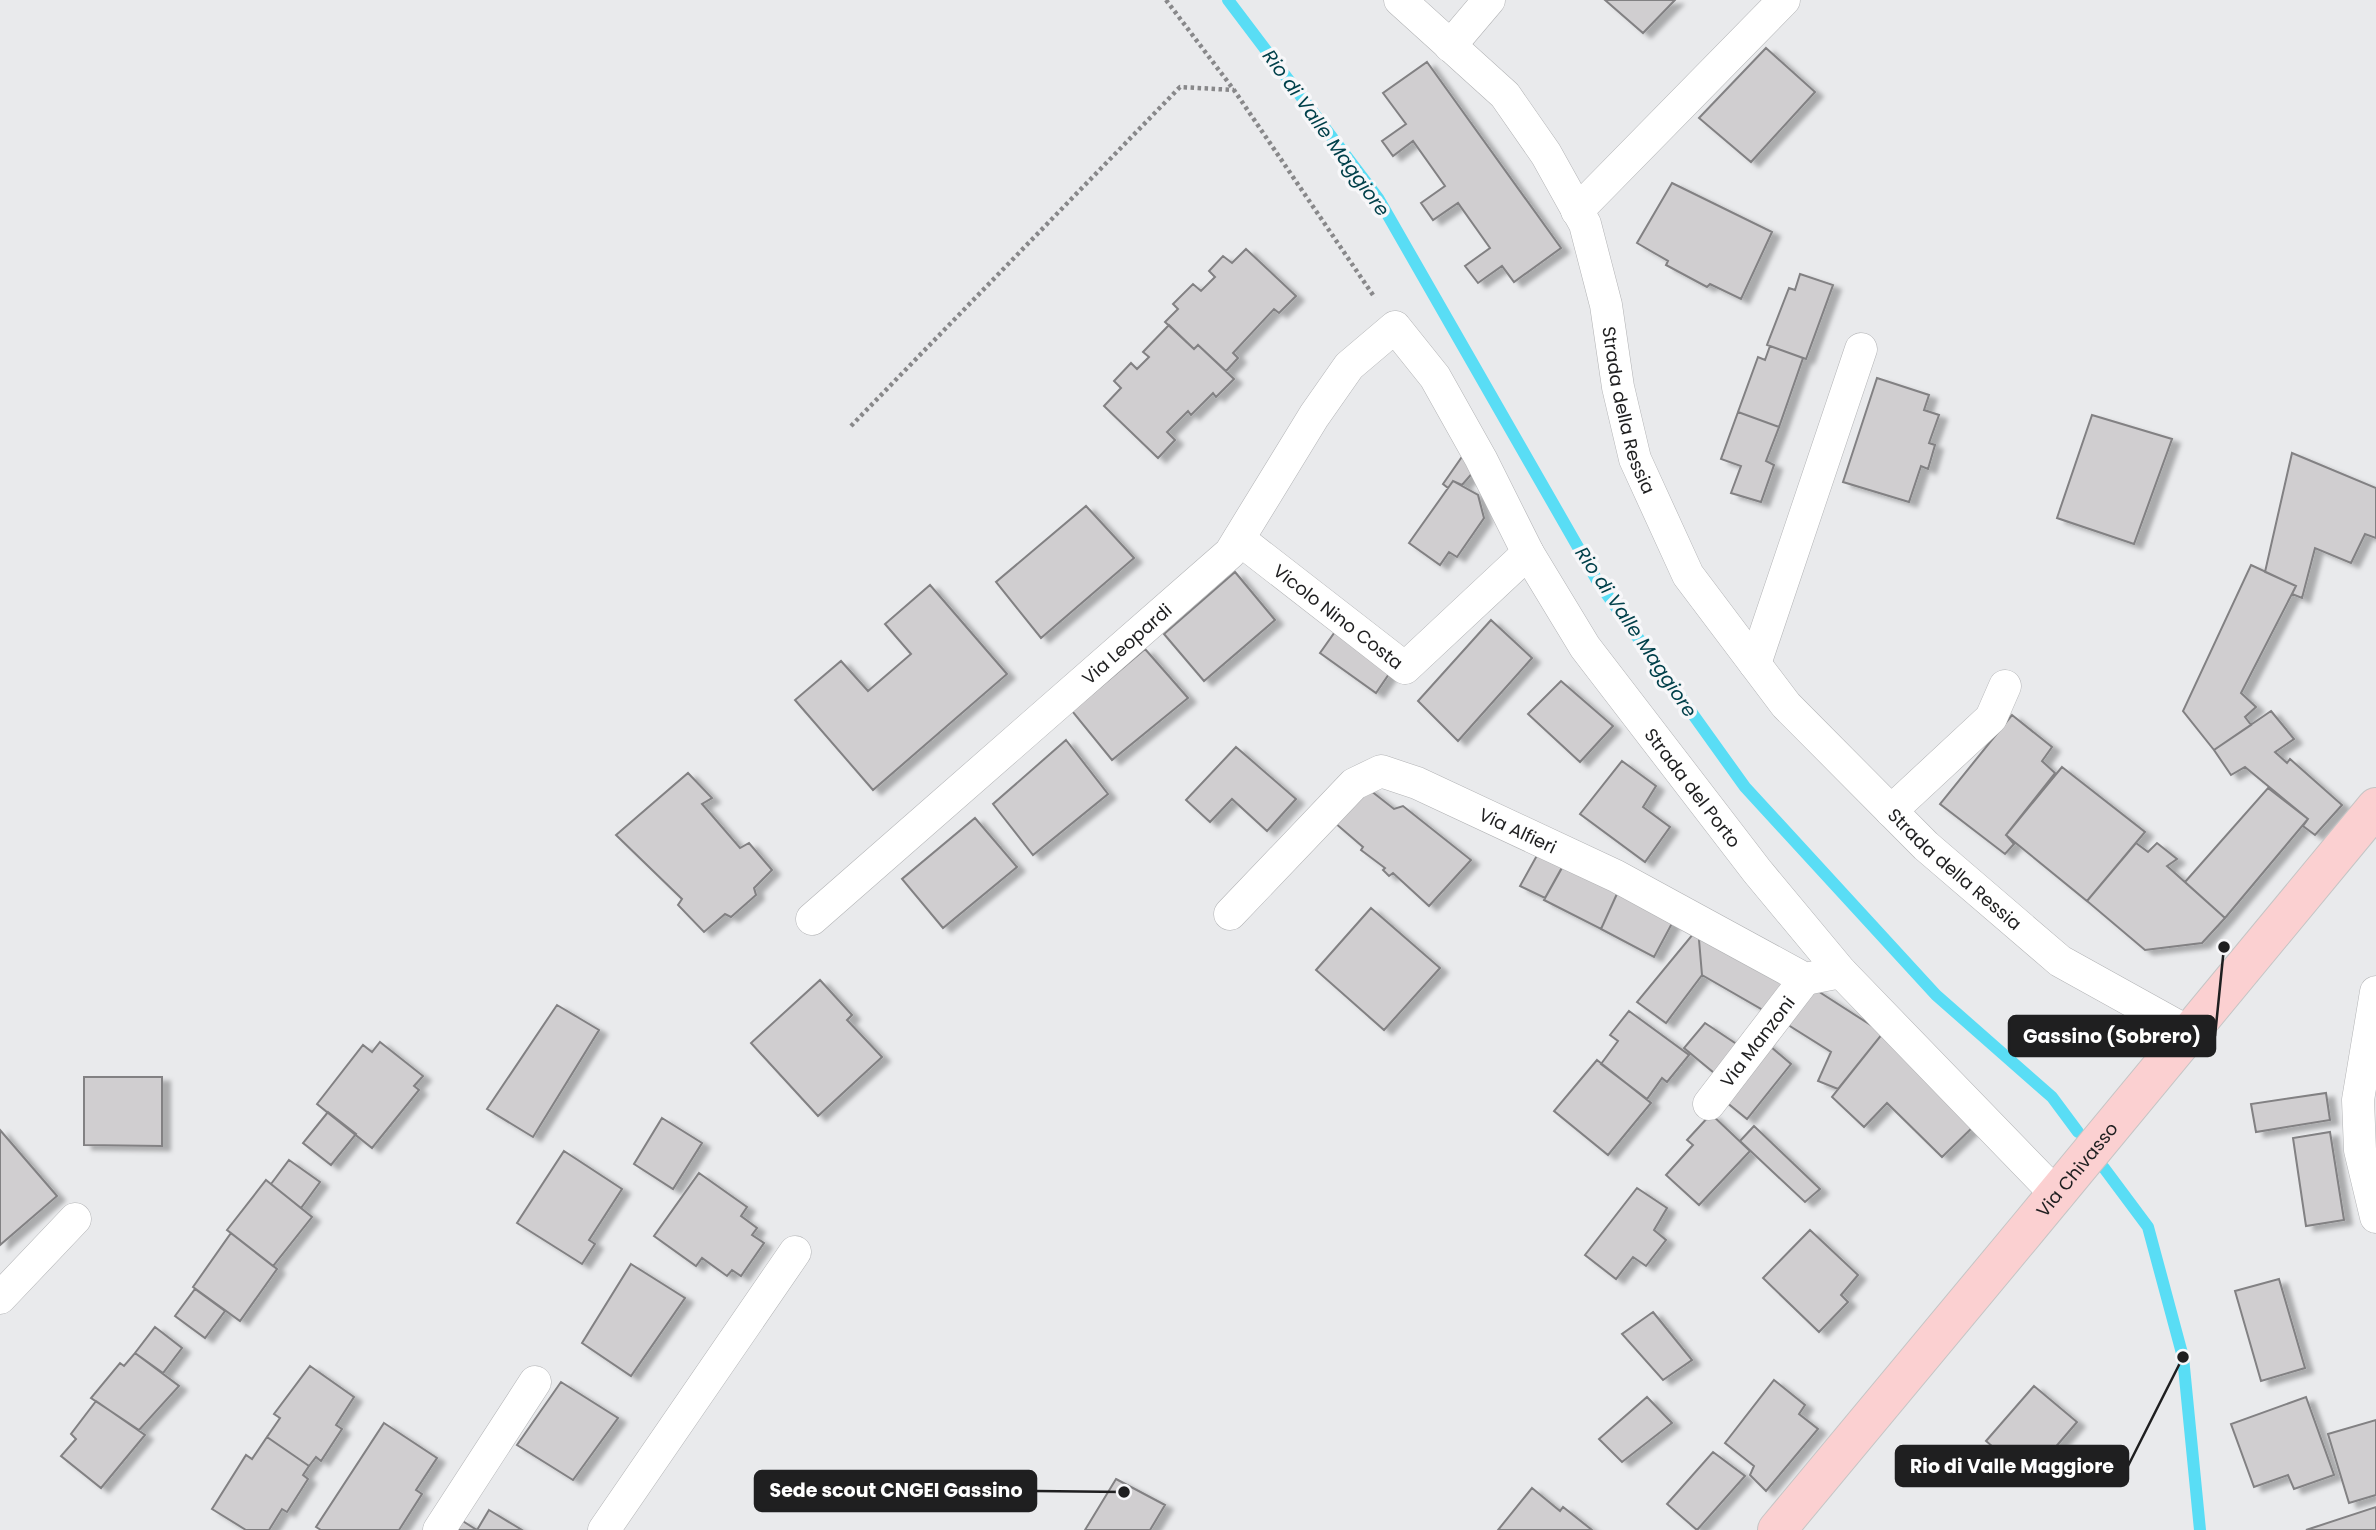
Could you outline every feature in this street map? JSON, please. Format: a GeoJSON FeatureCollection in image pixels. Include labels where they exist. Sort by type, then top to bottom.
{"type":"FeatureCollection","features":[{"type":"Feature","properties":{"kind":"main road","name":"Via Chivasso"},"geometry":{"type":"LineString","coordinates":[[1777,1530],[2058,1196],[2188,1032],[2375,811]]}},
{"type":"Feature","properties":{"kind":"street","name":"Strada della Ressia"},"geometry":{"type":"LineString","coordinates":[[1400,0],[1505,95],[1546,154],[1584,224],[1606,305],[1618,387],[1635,459],[1688,575],[1786,705],[1926,846],[2060,961],[2188,1032]]}},
{"type":"Feature","properties":{"kind":"street"},"geometry":{"type":"LineString","coordinates":[[1450,46],[1489,0]]}},
{"type":"Feature","properties":{"kind":"street"},"geometry":{"type":"LineString","coordinates":[[1577,211],[1784,0]]}},
{"type":"Feature","properties":{"kind":"street","name":"Via Leopardi"},"geometry":{"type":"LineString","coordinates":[[812,919],[1230,553],[1314,416],[1349,366],[1395,327]]}},
{"type":"Feature","properties":{"kind":"street","name":"Strada del Porto"},"geometry":{"type":"LineString","coordinates":[[1395,327],[1435,377],[1481,459],[1528,553],[1586,647],[1757,871],[1841,972],[2058,1196]]}},
{"type":"Feature","properties":{"kind":"street"},"geometry":{"type":"LineString","coordinates":[[1755,664],[1861,349]]}},
{"type":"Feature","properties":{"kind":"street","name":"Vicolo Nino Costa"},"geometry":{"type":"LineString","coordinates":[[1239,539],[1405,668],[1528,553]]}},
{"type":"Feature","properties":{"kind":"street"},"geometry":{"type":"LineString","coordinates":[[1891,811],[1991,718],[2005,686]]}},
{"type":"Feature","properties":{"kind":"street","name":"Via Alfieri"},"geometry":{"type":"LineString","coordinates":[[1230,915],[1354,784],[1381,771],[1417,783],[1616,876],[1805,979]]}},
{"type":"Feature","properties":{"kind":"street"},"geometry":{"type":"LineString","coordinates":[[1805,979],[1841,972]]}},
{"type":"Feature","properties":{"kind":"street","name":"Via Manzoni"},"geometry":{"type":"LineString","coordinates":[[1709,1104],[1805,979]]}},
{"type":"Feature","properties":{"kind":"street"},"geometry":{"type":"LineString","coordinates":[[2376,992],[2358,1100],[2360,1150],[2376,1217]]}},
{"type":"Feature","properties":{"kind":"street"},"geometry":{"type":"LineString","coordinates":[[0,1298],[75,1219]]}},
{"type":"Feature","properties":{"kind":"street"},"geometry":{"type":"LineString","coordinates":[[604,1530],[795,1252]]}},
{"type":"Feature","properties":{"kind":"street"},"geometry":{"type":"LineString","coordinates":[[439,1530],[535,1382]]}},
{"type":"Feature","properties":{"kind":"path"},"geometry":{"type":"LineString","coordinates":[[1166,0],[1234,90],[1395,327]]}},
{"type":"Feature","properties":{"kind":"path"},"geometry":{"type":"LineString","coordinates":[[851,426],[1180,87],[1234,90]]}},
{"type":"Feature","properties":{"kind":"building"},"geometry":{"type":"Polygon","coordinates":[[[1605,0],[1675,0],[1643,33],[1605,0]]]}},
{"type":"Feature","properties":{"kind":"building"},"geometry":{"type":"Polygon","coordinates":[[[1766,48],[1815,92],[1751,162],[1699,118],[1766,48]]]}},
{"type":"Feature","properties":{"kind":"building"},"geometry":{"type":"Polygon","coordinates":[[[1427,62],[1561,248],[1514,282],[1502,266],[1478,283],[1465,266],[1490,248],[1458,203],[1433,220],[1421,203],[1445,186],[1413,141],[1393,156],[1382,141],[1406,124],[1383,93],[1427,62]]]}},
{"type":"Feature","properties":{"kind":"building"},"geometry":{"type":"Polygon","coordinates":[[[1672,183],[1772,232],[1741,299],[1710,284],[1707,287],[1666,265],[1668,261],[1637,243],[1672,183]]]}},
{"type":"Feature","properties":{"kind":"building"},"geometry":{"type":"Polygon","coordinates":[[[1246,249],[1296,296],[1279,313],[1274,309],[1233,353],[1238,358],[1226,371],[1198,345],[1194,349],[1165,322],[1178,309],[1173,304],[1193,284],[1201,291],[1215,277],[1209,271],[1223,256],[1232,263],[1246,249]]]}},
{"type":"Feature","properties":{"kind":"building"},"geometry":{"type":"Polygon","coordinates":[[[1800,274],[1833,285],[1806,359],[1767,345],[1789,288],[1795,290],[1800,274]]]}},
{"type":"Feature","properties":{"kind":"building"},"geometry":{"type":"Polygon","coordinates":[[[1169,325],[1194,349],[1198,345],[1234,379],[1216,397],[1213,393],[1191,415],[1188,411],[1167,432],[1175,440],[1158,458],[1104,406],[1121,388],[1114,381],[1131,363],[1137,369],[1149,357],[1143,352],[1169,325]]]}},
{"type":"Feature","properties":{"kind":"building"},"geometry":{"type":"Polygon","coordinates":[[[1770,346],[1803,358],[1779,427],[1738,412],[1758,357],[1765,360],[1770,346]]]}},
{"type":"Feature","properties":{"kind":"building"},"geometry":{"type":"Polygon","coordinates":[[[1877,378],[1929,395],[1924,410],[1939,415],[1929,443],[1935,445],[1928,469],[1921,466],[1909,502],[1843,482],[1877,378]]]}},
{"type":"Feature","properties":{"kind":"building"},"geometry":{"type":"Polygon","coordinates":[[[1738,412],[1779,427],[1766,461],[1774,465],[1761,502],[1731,493],[1741,466],[1721,459],[1738,412]]]}},
{"type":"Feature","properties":{"kind":"building"},"geometry":{"type":"Polygon","coordinates":[[[2092,415],[2172,439],[2134,544],[2057,518],[2092,415]]]}},
{"type":"Feature","properties":{"kind":"building"},"geometry":{"type":"Polygon","coordinates":[[[1466,451],[1475,470],[1462,485],[1453,481],[1448,488],[1443,484],[1466,451]]]}},
{"type":"Feature","properties":{"kind":"building"},"geometry":{"type":"Polygon","coordinates":[[[2292,453],[2376,488],[2376,538],[2365,534],[2351,563],[2315,548],[2302,598],[2292,594],[2296,586],[2265,572],[2292,453]]]}},
{"type":"Feature","properties":{"kind":"building"},"geometry":{"type":"Polygon","coordinates":[[[1453,481],[1478,495],[1484,518],[1457,557],[1449,552],[1440,565],[1409,543],[1453,481]]]}},
{"type":"Feature","properties":{"kind":"building"},"geometry":{"type":"Polygon","coordinates":[[[1086,506],[1134,558],[1041,638],[996,582],[1086,506]]]}},
{"type":"Feature","properties":{"kind":"building"},"geometry":{"type":"Polygon","coordinates":[[[2251,565],[2296,586],[2241,693],[2256,707],[2245,717],[2251,725],[2214,750],[2183,711],[2251,565]]]}},
{"type":"Feature","properties":{"kind":"building"},"geometry":{"type":"Polygon","coordinates":[[[1235,572],[1275,620],[1204,681],[1164,634],[1235,572]]]}},
{"type":"Feature","properties":{"kind":"building"},"geometry":{"type":"Polygon","coordinates":[[[930,585],[1007,674],[873,790],[795,700],[841,661],[868,691],[911,654],[885,624],[930,585]]]}},
{"type":"Feature","properties":{"kind":"building"},"geometry":{"type":"Polygon","coordinates":[[[1491,620],[1532,658],[1458,741],[1418,701],[1491,620]]]}},
{"type":"Feature","properties":{"kind":"building"},"geometry":{"type":"Polygon","coordinates":[[[1337,629],[1393,668],[1376,693],[1320,653],[1337,629]]]}},
{"type":"Feature","properties":{"kind":"building"},"geometry":{"type":"Polygon","coordinates":[[[1145,649],[1188,698],[1112,760],[1072,711],[1145,649]]]}},
{"type":"Feature","properties":{"kind":"building"},"geometry":{"type":"Polygon","coordinates":[[[1561,681],[1613,726],[1580,762],[1528,714],[1561,681]]]}},
{"type":"Feature","properties":{"kind":"building"},"geometry":{"type":"Polygon","coordinates":[[[2271,711],[2294,739],[2275,752],[2287,763],[2290,759],[2342,805],[2315,835],[2303,826],[2308,819],[2245,767],[2231,775],[2214,750],[2271,711]]]}},
{"type":"Feature","properties":{"kind":"building"},"geometry":{"type":"Polygon","coordinates":[[[2012,715],[2052,747],[2042,761],[2055,773],[2006,835],[2014,844],[2005,854],[1940,804],[2012,715]]]}},
{"type":"Feature","properties":{"kind":"building"},"geometry":{"type":"Polygon","coordinates":[[[1066,740],[1108,794],[1033,855],[993,804],[1066,740]]]}},
{"type":"Feature","properties":{"kind":"building"},"geometry":{"type":"Polygon","coordinates":[[[1236,747],[1296,799],[1267,831],[1232,799],[1210,822],[1186,800],[1236,747]]]}},
{"type":"Feature","properties":{"kind":"building"},"geometry":{"type":"Polygon","coordinates":[[[1622,761],[1656,786],[1643,807],[1670,827],[1645,862],[1580,814],[1622,761]]]}},
{"type":"Feature","properties":{"kind":"building"},"geometry":{"type":"Polygon","coordinates":[[[2062,767],[2145,832],[2087,901],[2006,835],[2062,767]]]}},
{"type":"Feature","properties":{"kind":"building"},"geometry":{"type":"Polygon","coordinates":[[[688,773],[712,798],[702,804],[740,848],[749,843],[772,870],[754,888],[756,895],[731,917],[725,914],[704,932],[678,905],[682,899],[616,835],[688,773]]]}},
{"type":"Feature","properties":{"kind":"building"},"geometry":{"type":"Polygon","coordinates":[[[1366,787],[1394,809],[1403,806],[1471,860],[1429,906],[1393,873],[1389,876],[1383,870],[1385,868],[1361,850],[1363,847],[1335,823],[1366,787]]]}},
{"type":"Feature","properties":{"kind":"building"},"geometry":{"type":"Polygon","coordinates":[[[2268,788],[2308,819],[2225,918],[2185,882],[2268,788]]]}},
{"type":"Feature","properties":{"kind":"building"},"geometry":{"type":"Polygon","coordinates":[[[975,818],[1017,867],[943,928],[902,879],[975,818]]]}},
{"type":"Feature","properties":{"kind":"building"},"geometry":{"type":"Polygon","coordinates":[[[2136,843],[2148,852],[2157,843],[2177,859],[2167,866],[2225,918],[2202,943],[2145,950],[2087,901],[2136,843]]]}},
{"type":"Feature","properties":{"kind":"building"},"geometry":{"type":"Polygon","coordinates":[[[1540,850],[1565,862],[1545,898],[1520,886],[1540,850]]]}},
{"type":"Feature","properties":{"kind":"building"},"geometry":{"type":"Polygon","coordinates":[[[1567,859],[1621,885],[1601,929],[1544,900],[1567,859]]]}},
{"type":"Feature","properties":{"kind":"building"},"geometry":{"type":"Polygon","coordinates":[[[1621,885],[1677,914],[1654,957],[1601,929],[1621,885]]]}},
{"type":"Feature","properties":{"kind":"building"},"geometry":{"type":"Polygon","coordinates":[[[1371,908],[1440,968],[1384,1030],[1316,970],[1371,908]]]}},
{"type":"Feature","properties":{"kind":"building"},"geometry":{"type":"Polygon","coordinates":[[[1698,928],[1702,975],[1666,1023],[1637,1002],[1698,928]]]}},
{"type":"Feature","properties":{"kind":"building"},"geometry":{"type":"Polygon","coordinates":[[[1698,928],[1789,978],[1770,1014],[1702,975],[1698,928]]]}},
{"type":"Feature","properties":{"kind":"building"},"geometry":{"type":"Polygon","coordinates":[[[820,980],[852,1015],[847,1020],[882,1057],[818,1116],[751,1043],[820,980]]]}},
{"type":"Feature","properties":{"kind":"building"},"geometry":{"type":"Polygon","coordinates":[[[1810,986],[1883,1033],[1838,1089],[1818,1081],[1831,1052],[1785,1023],[1810,986]]]}},
{"type":"Feature","properties":{"kind":"building"},"geometry":{"type":"Polygon","coordinates":[[[557,1005],[599,1030],[533,1137],[487,1109],[557,1005]]]}},
{"type":"Feature","properties":{"kind":"building"},"geometry":{"type":"Polygon","coordinates":[[[1629,1011],[1689,1055],[1667,1082],[1662,1078],[1647,1099],[1601,1064],[1618,1041],[1610,1035],[1629,1011]]]}},
{"type":"Feature","properties":{"kind":"building"},"geometry":{"type":"Polygon","coordinates":[[[1705,1023],[1741,1047],[1719,1077],[1684,1048],[1705,1023]]]}},
{"type":"Feature","properties":{"kind":"building"},"geometry":{"type":"Polygon","coordinates":[[[1883,1033],[1977,1123],[1942,1157],[1887,1103],[1864,1127],[1832,1097],[1883,1033]]]}},
{"type":"Feature","properties":{"kind":"building"},"geometry":{"type":"Polygon","coordinates":[[[1764,1041],[1791,1064],[1747,1119],[1720,1097],[1764,1041]]]}},
{"type":"Feature","properties":{"kind":"building"},"geometry":{"type":"Polygon","coordinates":[[[380,1042],[423,1076],[414,1086],[419,1090],[372,1148],[317,1104],[363,1045],[372,1052],[380,1042]]]}},
{"type":"Feature","properties":{"kind":"building"},"geometry":{"type":"Polygon","coordinates":[[[1597,1060],[1651,1103],[1608,1155],[1554,1111],[1597,1060]]]}},
{"type":"Feature","properties":{"kind":"building"},"geometry":{"type":"Polygon","coordinates":[[[84,1077],[162,1077],[162,1146],[84,1145],[84,1077]]]}},
{"type":"Feature","properties":{"kind":"building"},"geometry":{"type":"Polygon","coordinates":[[[2326,1093],[2330,1120],[2256,1132],[2251,1104],[2326,1093]]]}},
{"type":"Feature","properties":{"kind":"building"},"geometry":{"type":"Polygon","coordinates":[[[328,1112],[356,1134],[331,1165],[303,1143],[328,1112]]]}},
{"type":"Feature","properties":{"kind":"building"},"geometry":{"type":"Polygon","coordinates":[[[1711,1114],[1750,1151],[1699,1205],[1666,1175],[1693,1145],[1687,1140],[1711,1114]]]}},
{"type":"Feature","properties":{"kind":"building"},"geometry":{"type":"Polygon","coordinates":[[[662,1118],[702,1143],[673,1189],[634,1164],[662,1118]]]}},
{"type":"Feature","properties":{"kind":"building"},"geometry":{"type":"Polygon","coordinates":[[[1754,1126],[1820,1189],[1805,1202],[1740,1141],[1754,1126]]]}},
{"type":"Feature","properties":{"kind":"building"},"geometry":{"type":"Polygon","coordinates":[[[0,1130],[57,1196],[0,1245],[0,1130]]]}},
{"type":"Feature","properties":{"kind":"building"},"geometry":{"type":"Polygon","coordinates":[[[2330,1132],[2344,1220],[2306,1226],[2293,1138],[2330,1132]]]}},
{"type":"Feature","properties":{"kind":"building"},"geometry":{"type":"Polygon","coordinates":[[[564,1151],[622,1189],[589,1240],[595,1244],[582,1264],[517,1223],[564,1151]]]}},
{"type":"Feature","properties":{"kind":"building"},"geometry":{"type":"Polygon","coordinates":[[[289,1160],[320,1182],[301,1208],[271,1184],[289,1160]]]}},
{"type":"Feature","properties":{"kind":"building"},"geometry":{"type":"Polygon","coordinates":[[[699,1173],[747,1207],[741,1216],[757,1228],[752,1235],[764,1243],[741,1276],[732,1270],[727,1276],[702,1258],[696,1266],[654,1236],[699,1173]]]}},
{"type":"Feature","properties":{"kind":"building"},"geometry":{"type":"Polygon","coordinates":[[[266,1180],[312,1217],[273,1266],[227,1230],[266,1180]]]}},
{"type":"Feature","properties":{"kind":"building"},"geometry":{"type":"Polygon","coordinates":[[[1637,1188],[1667,1208],[1654,1230],[1666,1240],[1646,1266],[1633,1257],[1616,1279],[1585,1255],[1637,1188]]]}},
{"type":"Feature","properties":{"kind":"building"},"geometry":{"type":"Polygon","coordinates":[[[1810,1230],[1858,1275],[1841,1295],[1848,1302],[1819,1332],[1763,1278],[1810,1230]]]}},
{"type":"Feature","properties":{"kind":"building"},"geometry":{"type":"Polygon","coordinates":[[[231,1233],[277,1269],[240,1321],[193,1287],[231,1233]]]}},
{"type":"Feature","properties":{"kind":"building"},"geometry":{"type":"Polygon","coordinates":[[[631,1264],[685,1298],[631,1376],[582,1343],[631,1264]]]}},
{"type":"Feature","properties":{"kind":"building"},"geometry":{"type":"Polygon","coordinates":[[[2279,1279],[2305,1368],[2261,1381],[2235,1291],[2279,1279]]]}},
{"type":"Feature","properties":{"kind":"building"},"geometry":{"type":"Polygon","coordinates":[[[195,1289],[225,1311],[205,1338],[175,1316],[195,1289]]]}},
{"type":"Feature","properties":{"kind":"building"},"geometry":{"type":"Polygon","coordinates":[[[1653,1312],[1692,1360],[1663,1380],[1622,1334],[1653,1312]]]}},
{"type":"Feature","properties":{"kind":"building"},"geometry":{"type":"Polygon","coordinates":[[[155,1327],[182,1348],[163,1373],[135,1353],[155,1327]]]}},
{"type":"Feature","properties":{"kind":"building"},"geometry":{"type":"Polygon","coordinates":[[[135,1353],[179,1386],[139,1430],[91,1398],[120,1363],[124,1366],[135,1353]]]}},
{"type":"Feature","properties":{"kind":"building"},"geometry":{"type":"Polygon","coordinates":[[[310,1366],[354,1397],[336,1425],[342,1429],[321,1461],[316,1457],[309,1466],[267,1437],[280,1418],[274,1414],[310,1366]]]}},
{"type":"Feature","properties":{"kind":"building"},"geometry":{"type":"Polygon","coordinates":[[[1774,1380],[1805,1405],[1799,1414],[1818,1429],[1766,1491],[1750,1475],[1754,1466],[1725,1443],[1774,1380]]]}},
{"type":"Feature","properties":{"kind":"building"},"geometry":{"type":"Polygon","coordinates":[[[561,1382],[618,1418],[573,1480],[517,1445],[561,1382]]]}},
{"type":"Feature","properties":{"kind":"building"},"geometry":{"type":"Polygon","coordinates":[[[2034,1386],[2077,1422],[2029,1478],[1986,1441],[2034,1386]]]}},
{"type":"Feature","properties":{"kind":"building"},"geometry":{"type":"Polygon","coordinates":[[[1647,1397],[1672,1423],[1622,1462],[1599,1439],[1647,1397]]]}},
{"type":"Feature","properties":{"kind":"building"},"geometry":{"type":"Polygon","coordinates":[[[2306,1397],[2334,1475],[2294,1489],[2288,1475],[2254,1487],[2231,1424],[2306,1397]]]}},
{"type":"Feature","properties":{"kind":"building"},"geometry":{"type":"Polygon","coordinates":[[[96,1401],[145,1435],[101,1488],[61,1456],[76,1439],[71,1434],[96,1401]]]}},
{"type":"Feature","properties":{"kind":"building"},"geometry":{"type":"Polygon","coordinates":[[[2376,1420],[2376,1495],[2349,1503],[2328,1434],[2376,1420]]]}},
{"type":"Feature","properties":{"kind":"building"},"geometry":{"type":"Polygon","coordinates":[[[384,1423],[437,1458],[416,1490],[422,1494],[399,1530],[321,1530],[316,1527],[384,1423]]]}},
{"type":"Feature","properties":{"kind":"building"},"geometry":{"type":"Polygon","coordinates":[[[267,1437],[309,1466],[303,1475],[308,1479],[287,1512],[282,1509],[269,1530],[246,1530],[212,1509],[246,1455],[252,1459],[267,1437]]]}},
{"type":"Feature","properties":{"kind":"building"},"geometry":{"type":"Polygon","coordinates":[[[1713,1452],[1745,1476],[1697,1530],[1667,1504],[1713,1452]]]}},
{"type":"Feature","properties":{"kind":"building"},"geometry":{"type":"Polygon","coordinates":[[[1116,1479],[1165,1505],[1150,1530],[1085,1530],[1116,1479]]]}},
{"type":"Feature","properties":{"kind":"building"},"geometry":{"type":"Polygon","coordinates":[[[1532,1488],[1560,1511],[1563,1507],[1592,1530],[1498,1530],[1532,1488]]]}},
{"type":"Feature","properties":{"kind":"building"},"geometry":{"type":"Polygon","coordinates":[[[2376,1507],[2376,1530],[2306,1530],[2376,1507]]]}},
{"type":"Feature","properties":{"kind":"building"},"geometry":{"type":"Polygon","coordinates":[[[489,1510],[522,1530],[477,1530],[489,1510]]]}},
{"type":"Feature","properties":{"kind":"building"},"geometry":{"type":"Polygon","coordinates":[[[461,1520],[477,1530],[454,1530],[461,1520]]]}},
{"type":"Feature","properties":{"kind":"waterway","name":"Rio di Valle Maggiore"},"geometry":{"type":"LineString","coordinates":[[1228,0],[1378,198],[1598,582],[1745,787],[1936,995],[2052,1097],[2078,1132]]}},
{"type":"Feature","properties":{"kind":"waterway","name":"Rio di Valle Maggiore"},"geometry":{"type":"LineString","coordinates":[[2104,1168],[2148,1227],[2183,1357],[2200,1530]]}},
{"type":"Feature","properties":{"kind":"place","name":"Gassino (Sobrero)"},"geometry":{"type":"Point","coordinates":[2224,947]}},
{"type":"Feature","properties":{"kind":"place","name":"Rio di Valle Maggiore"},"geometry":{"type":"Point","coordinates":[2183,1357]}},
{"type":"Feature","properties":{"kind":"place","name":"Sede scout CNGEI Gassino"},"geometry":{"type":"Point","coordinates":[1124,1492]}}]}
